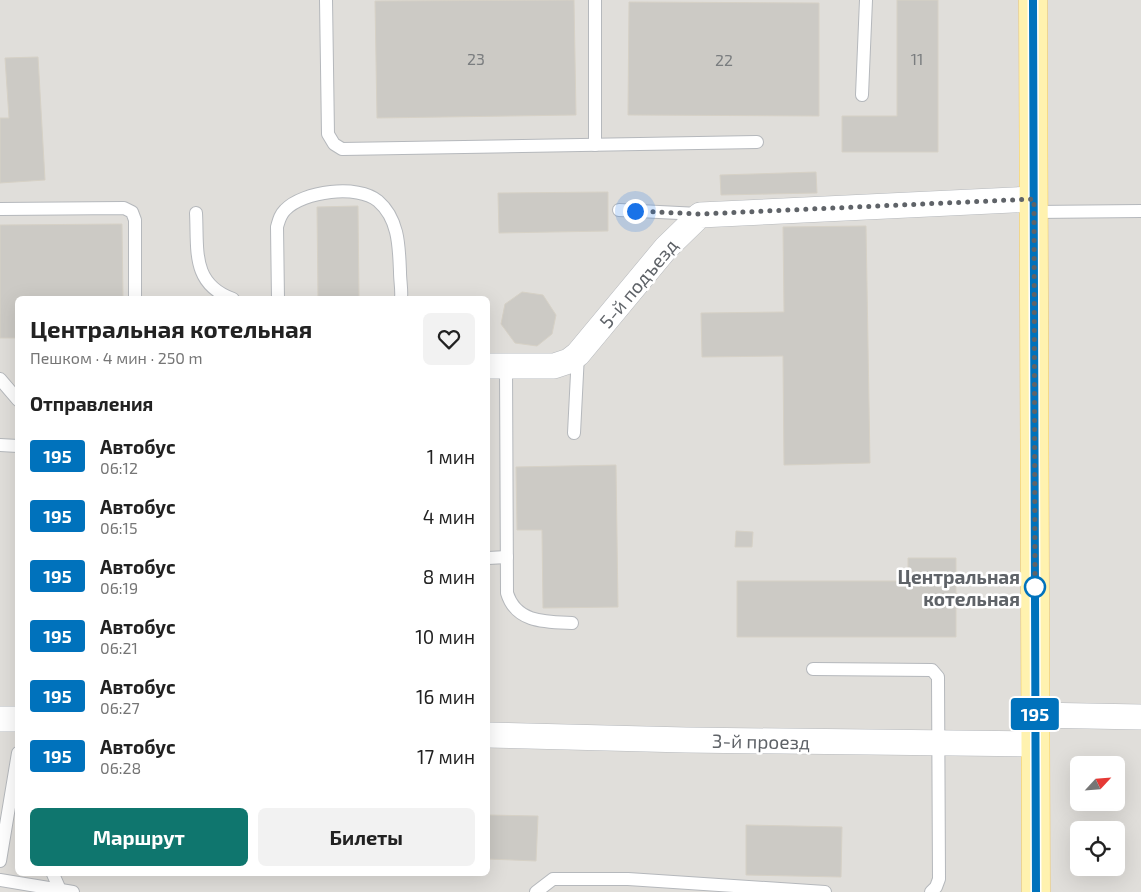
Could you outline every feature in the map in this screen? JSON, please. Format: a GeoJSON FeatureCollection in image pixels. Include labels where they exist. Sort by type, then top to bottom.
{"type":"FeatureCollection","features":[{"type":"Feature","properties":{"kind":"main road"},"geometry":{"type":"LineString","coordinates":[[1033,0],[1036,892]]}},
{"type":"Feature","properties":{"kind":"street"},"geometry":{"type":"LineString","coordinates":[[700,214],[1034,205]]}},
{"type":"Feature","properties":{"kind":"street","name":"5-й подъезд"},"geometry":{"type":"LineString","coordinates":[[496,366],[554,366],[569,361],[578,354],[666,248],[700,214]]}},
{"type":"Feature","properties":{"kind":"street"},"geometry":{"type":"LineString","coordinates":[[1035,715],[1141,717]]}},
{"type":"Feature","properties":{"kind":"street"},"geometry":{"type":"LineString","coordinates":[[0,719],[15,719]]}},
{"type":"Feature","properties":{"kind":"street","name":"3-й проезд"},"geometry":{"type":"LineString","coordinates":[[490,735],[686,740],[1035,744]]}},
{"type":"Feature","properties":{"kind":"lane"},"geometry":{"type":"LineString","coordinates":[[326,0],[328,134],[334,144],[342,149],[757,142]]}},
{"type":"Feature","properties":{"kind":"lane"},"geometry":{"type":"LineString","coordinates":[[595,0],[595,145]]}},
{"type":"Feature","properties":{"kind":"lane"},"geometry":{"type":"LineString","coordinates":[[862,95],[866,0]]}},
{"type":"Feature","properties":{"kind":"lane"},"geometry":{"type":"LineString","coordinates":[[278,296],[277,227],[280,216],[286,208],[296,202],[318,194],[331,192],[361,192],[370,195],[380,202],[388,212],[399,242],[400,296]]}},
{"type":"Feature","properties":{"kind":"lane"},"geometry":{"type":"LineString","coordinates":[[1034,205],[1141,211]]}},
{"type":"Feature","properties":{"kind":"lane"},"geometry":{"type":"LineString","coordinates":[[0,209],[124,208],[132,212],[135,220],[135,296]]}},
{"type":"Feature","properties":{"kind":"lane"},"geometry":{"type":"LineString","coordinates":[[619,210],[700,214]]}},
{"type":"Feature","properties":{"kind":"lane"},"geometry":{"type":"LineString","coordinates":[[196,214],[198,265],[210,285],[225,296]]}},
{"type":"Feature","properties":{"kind":"lane"},"geometry":{"type":"LineString","coordinates":[[574,433],[578,354]]}},
{"type":"Feature","properties":{"kind":"lane"},"geometry":{"type":"LineString","coordinates":[[496,366],[507,557],[507,593],[509,601],[515,610],[541,621],[572,623]]}},
{"type":"Feature","properties":{"kind":"lane"},"geometry":{"type":"LineString","coordinates":[[0,379],[15,396]]}},
{"type":"Feature","properties":{"kind":"lane"},"geometry":{"type":"LineString","coordinates":[[0,444],[15,446]]}},
{"type":"Feature","properties":{"kind":"lane"},"geometry":{"type":"LineString","coordinates":[[490,558],[507,557]]}},
{"type":"Feature","properties":{"kind":"lane"},"geometry":{"type":"LineString","coordinates":[[812,669],[932,670],[938,677],[939,878],[936,887],[931,892]]}},
{"type":"Feature","properties":{"kind":"lane"},"geometry":{"type":"LineString","coordinates":[[0,861],[15,784]]}},
{"type":"Feature","properties":{"kind":"lane"},"geometry":{"type":"LineString","coordinates":[[54,876],[60,890]]}},
{"type":"Feature","properties":{"kind":"lane"},"geometry":{"type":"LineString","coordinates":[[536,892],[553,879],[627,886],[825,892]]}},
{"type":"Feature","properties":{"kind":"lane"},"geometry":{"type":"LineString","coordinates":[[0,880],[73,892]]}},
{"type":"Feature","properties":{"kind":"shaded area"},"geometry":{"type":"Polygon","coordinates":[[[0,0],[1141,0],[1141,892],[0,892],[0,0]]]}},
{"type":"Feature","properties":{"kind":"building"},"geometry":{"type":"Polygon","coordinates":[[[574,0],[576,115],[377,118],[375,1],[574,0]]]}},
{"type":"Feature","properties":{"kind":"building"},"geometry":{"type":"Polygon","coordinates":[[[897,0],[938,0],[938,152],[842,152],[842,116],[897,116],[897,0]]]}},
{"type":"Feature","properties":{"kind":"building"},"geometry":{"type":"Polygon","coordinates":[[[629,2],[819,3],[819,116],[628,115],[629,2]]]}},
{"type":"Feature","properties":{"kind":"building"},"geometry":{"type":"Polygon","coordinates":[[[38,57],[45,180],[0,183],[0,118],[9,118],[5,58],[38,57]]]}},
{"type":"Feature","properties":{"kind":"building"},"geometry":{"type":"Polygon","coordinates":[[[816,172],[817,193],[721,195],[720,175],[816,172]]]}},
{"type":"Feature","properties":{"kind":"building"},"geometry":{"type":"Polygon","coordinates":[[[608,192],[608,231],[499,233],[498,193],[608,192]]]}},
{"type":"Feature","properties":{"kind":"building"},"geometry":{"type":"Polygon","coordinates":[[[358,206],[359,296],[318,296],[317,207],[358,206]]]}},
{"type":"Feature","properties":{"kind":"building"},"geometry":{"type":"Polygon","coordinates":[[[122,224],[123,296],[15,296],[15,338],[0,338],[0,225],[122,224]]]}},
{"type":"Feature","properties":{"kind":"building"},"geometry":{"type":"Polygon","coordinates":[[[866,226],[870,463],[784,465],[783,356],[702,357],[701,313],[784,312],[783,227],[866,226]]]}},
{"type":"Feature","properties":{"kind":"building"},"geometry":{"type":"Polygon","coordinates":[[[522,292],[543,295],[556,315],[552,334],[537,346],[515,343],[501,324],[505,304],[522,292]]]}},
{"type":"Feature","properties":{"kind":"building"},"geometry":{"type":"Polygon","coordinates":[[[616,465],[618,607],[543,608],[542,530],[517,530],[516,467],[616,465]]]}},
{"type":"Feature","properties":{"kind":"building"},"geometry":{"type":"Polygon","coordinates":[[[736,531],[753,532],[752,547],[735,547],[736,531]]]}},
{"type":"Feature","properties":{"kind":"building"},"geometry":{"type":"Polygon","coordinates":[[[908,558],[956,558],[956,637],[737,637],[737,581],[908,581],[908,558]]]}},
{"type":"Feature","properties":{"kind":"building"},"geometry":{"type":"Polygon","coordinates":[[[490,815],[538,816],[536,861],[490,859],[490,815]]]}},
{"type":"Feature","properties":{"kind":"building"},"geometry":{"type":"Polygon","coordinates":[[[746,825],[842,827],[841,877],[746,875],[746,825]]]}},
{"type":"Feature","properties":{"kind":"bus line","name":"195"},"geometry":{"type":"LineString","coordinates":[[1033,0],[1036,892]]}},
{"type":"Feature","properties":{"kind":"place","name":"Центральная котельная"},"geometry":{"type":"Point","coordinates":[1035,587]}},
{"type":"Feature","properties":{"kind":"route"},"geometry":{"type":"LineString","coordinates":[[635,211],[700,214],[1034,199],[1035,587]]}}]}
